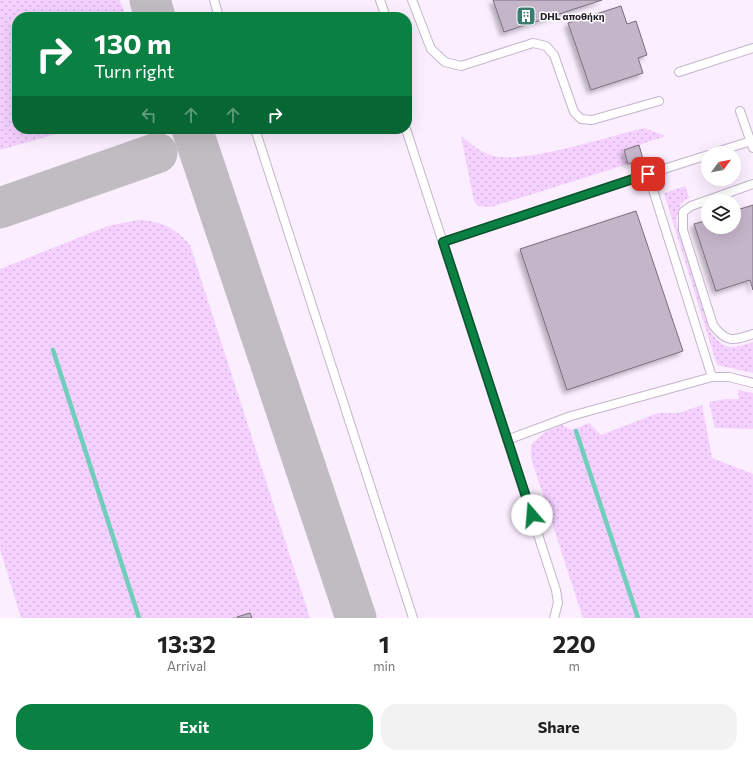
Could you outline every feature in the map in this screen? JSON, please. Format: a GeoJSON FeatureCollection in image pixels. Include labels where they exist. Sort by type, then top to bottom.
{"type":"FeatureCollection","features":[{"type":"Feature","properties":{"kind":"lane"},"geometry":{"type":"LineString","coordinates":[[214,0],[218,12]]}},
{"type":"Feature","properties":{"kind":"lane"},"geometry":{"type":"LineString","coordinates":[[380,0],[384,12]]}},
{"type":"Feature","properties":{"kind":"lane"},"geometry":{"type":"LineString","coordinates":[[412,0],[431,49],[445,62],[461,66],[533,43],[546,46],[554,55],[574,112],[581,119],[592,120],[659,101]]}},
{"type":"Feature","properties":{"kind":"lane"},"geometry":{"type":"LineString","coordinates":[[679,72],[753,48]]}},
{"type":"Feature","properties":{"kind":"lane"},"geometry":{"type":"LineString","coordinates":[[740,111],[752,144],[741,147]]}},
{"type":"Feature","properties":{"kind":"lane"},"geometry":{"type":"LineString","coordinates":[[257,134],[413,618]]}},
{"type":"Feature","properties":{"kind":"lane"},"geometry":{"type":"LineString","coordinates":[[408,134],[556,590],[558,604],[554,618]]}},
{"type":"Feature","properties":{"kind":"lane"},"geometry":{"type":"LineString","coordinates":[[443,242],[701,156]]}},
{"type":"Feature","properties":{"kind":"lane"},"geometry":{"type":"LineString","coordinates":[[648,174],[712,377]]}},
{"type":"Feature","properties":{"kind":"lane"},"geometry":{"type":"LineString","coordinates":[[753,184],[691,206],[683,212],[683,230],[713,325],[720,335],[728,340],[753,334]]}},
{"type":"Feature","properties":{"kind":"lane"},"geometry":{"type":"LineString","coordinates":[[507,440],[571,416],[712,377],[729,377],[753,383]]}},
{"type":"Feature","properties":{"kind":"shaded area"},"geometry":{"type":"Polygon","coordinates":[[[0,0],[753,0],[753,618],[0,618],[0,0]]]}},
{"type":"Feature","properties":{"kind":"shaded area"},"geometry":{"type":"Polygon","coordinates":[[[0,0],[120,0],[124,12],[12,12],[12,134],[56,134],[0,150],[0,0]]]}},
{"type":"Feature","properties":{"kind":"shaded area"},"geometry":{"type":"Polygon","coordinates":[[[644,128],[666,136],[624,150],[628,164],[491,207],[478,206],[474,201],[461,136],[485,153],[494,156],[508,157],[546,153],[644,128]]]}},
{"type":"Feature","properties":{"kind":"shaded area"},"geometry":{"type":"Polygon","coordinates":[[[685,186],[689,197],[681,203],[676,220],[711,333],[721,343],[729,347],[753,342],[753,373],[717,365],[664,193],[685,186]]]}},
{"type":"Feature","properties":{"kind":"shaded area"},"geometry":{"type":"Polygon","coordinates":[[[139,220],[167,226],[179,234],[190,245],[310,618],[21,618],[0,549],[0,269],[108,226],[139,220]]]}},
{"type":"Feature","properties":{"kind":"shaded area"},"geometry":{"type":"Polygon","coordinates":[[[738,390],[753,393],[753,429],[715,428],[709,402],[726,399],[739,399],[738,390]]]}},
{"type":"Feature","properties":{"kind":"shaded area"},"geometry":{"type":"Polygon","coordinates":[[[702,405],[712,458],[753,474],[753,618],[583,618],[531,458],[531,445],[545,432],[562,425],[572,430],[589,423],[601,435],[658,413],[679,413],[702,405]]]}},
{"type":"Feature","properties":{"kind":"building","name":"DHL αποθήκη"},"geometry":{"type":"Polygon","coordinates":[[[493,0],[602,0],[504,32],[493,0]]]}},
{"type":"Feature","properties":{"kind":"building"},"geometry":{"type":"Polygon","coordinates":[[[621,6],[627,24],[636,21],[647,55],[638,58],[643,73],[591,90],[568,23],[621,6]]]}},
{"type":"Feature","properties":{"kind":"building"},"geometry":{"type":"Polygon","coordinates":[[[639,145],[643,159],[628,164],[624,150],[639,145]]]}},
{"type":"Feature","properties":{"kind":"building"},"geometry":{"type":"Polygon","coordinates":[[[753,205],[753,290],[750,280],[716,291],[694,224],[701,222],[701,234],[741,234],[741,209],[753,205]]]}},
{"type":"Feature","properties":{"kind":"building"},"geometry":{"type":"Polygon","coordinates":[[[636,211],[683,351],[567,390],[520,249],[636,211]]]}},
{"type":"Feature","properties":{"kind":"building"},"geometry":{"type":"Polygon","coordinates":[[[250,613],[252,618],[237,618],[237,617],[250,613]]]}},
{"type":"Feature","properties":{"kind":"waterway"},"geometry":{"type":"LineString","coordinates":[[53,350],[139,618]]}},
{"type":"Feature","properties":{"kind":"waterway"},"geometry":{"type":"LineString","coordinates":[[576,431],[638,618]]}},
{"type":"Feature","properties":{"kind":"taxiway"},"geometry":{"type":"LineString","coordinates":[[150,0],[154,12]]}},
{"type":"Feature","properties":{"kind":"taxiway"},"geometry":{"type":"LineString","coordinates":[[194,134],[356,618]]}},
{"type":"Feature","properties":{"kind":"taxiway"},"geometry":{"type":"LineString","coordinates":[[0,208],[157,153]]}},
{"type":"Feature","properties":{"kind":"place","name":"DHL αποθήκη"},"geometry":{"type":"Point","coordinates":[526,16]}},
{"type":"Feature","properties":{"kind":"route"},"geometry":{"type":"LineString","coordinates":[[532,515],[443,242],[648,174]]}}]}
